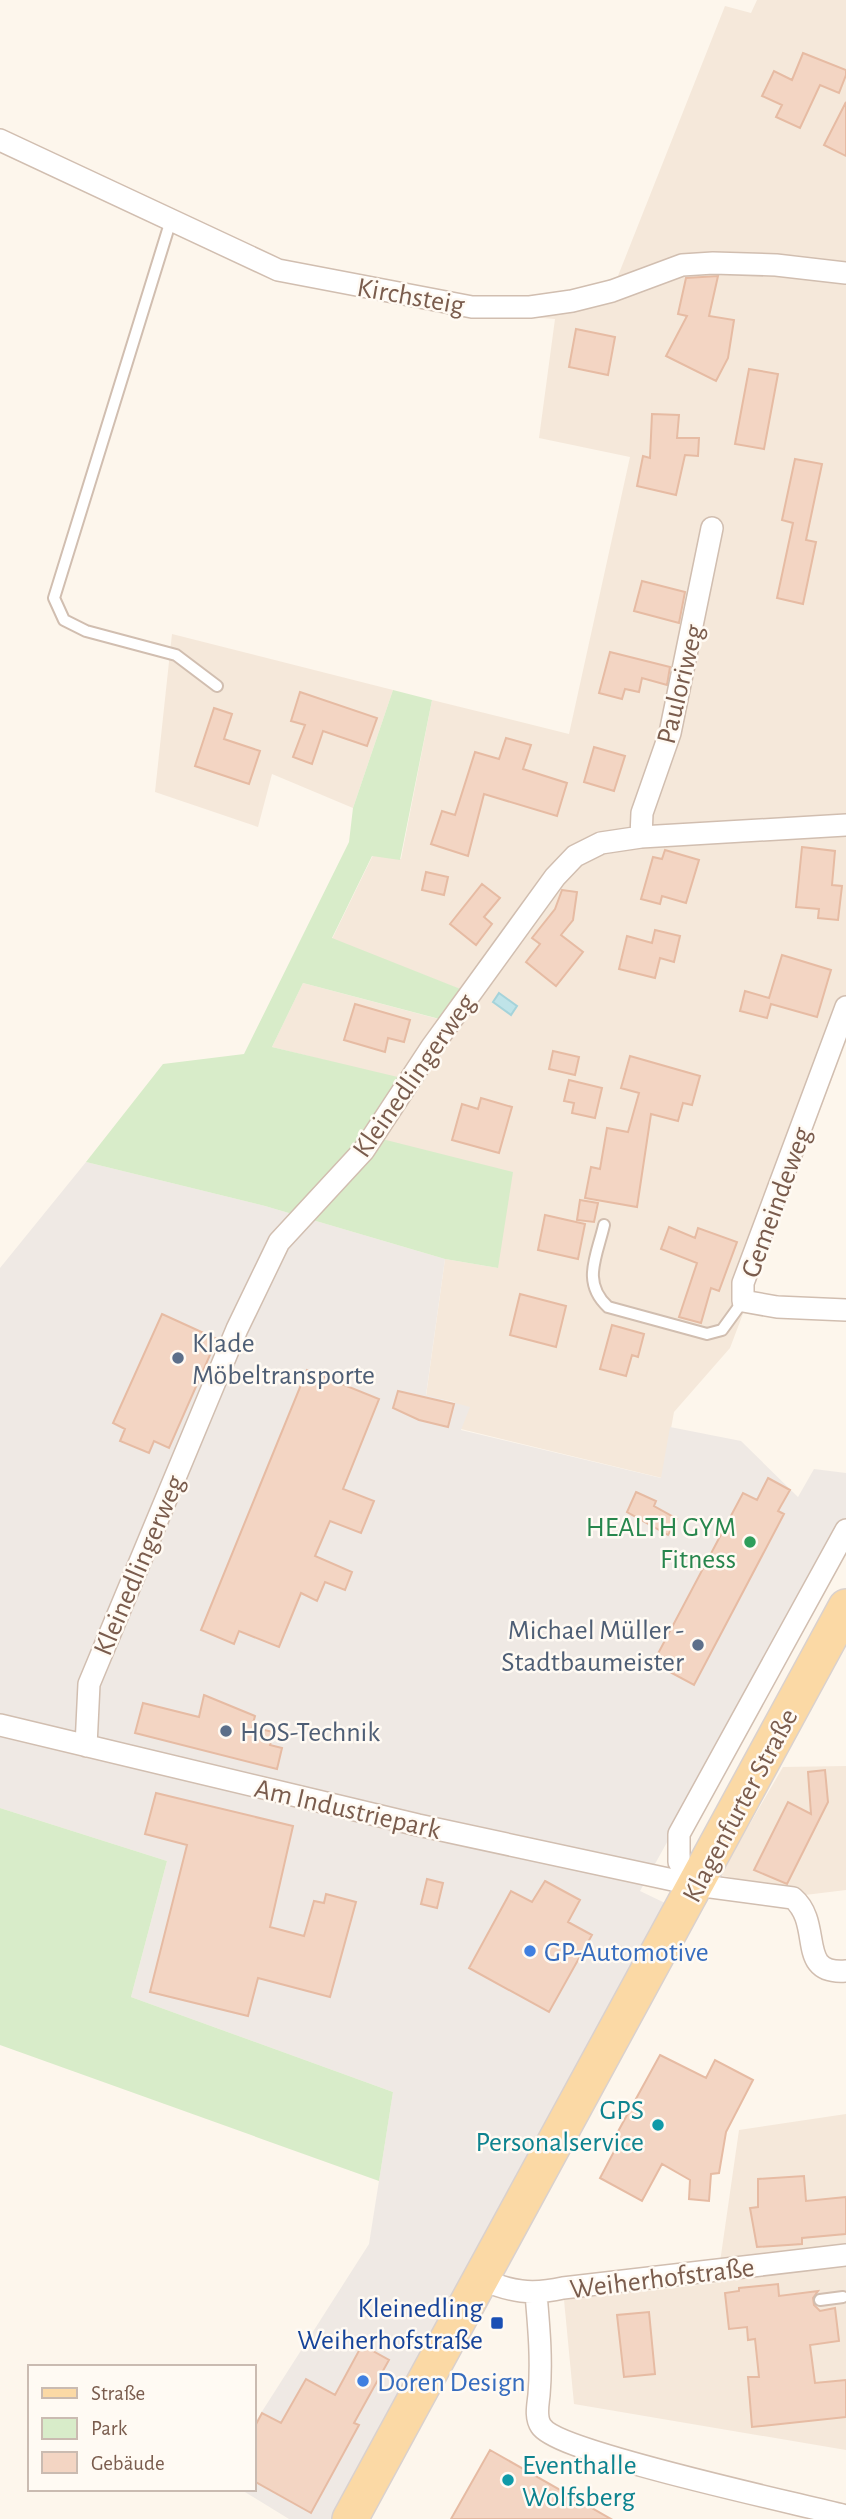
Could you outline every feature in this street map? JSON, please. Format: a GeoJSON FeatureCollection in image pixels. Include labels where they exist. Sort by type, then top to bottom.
{"type":"FeatureCollection","features":[{"type":"Feature","properties":{"kind":"main road","name":"Klagenfurter Straße"},"geometry":{"type":"LineString","coordinates":[[350,2519],[846,1607]]}},
{"type":"Feature","properties":{"kind":"street","name":"Kirchsteig"},"geometry":{"type":"LineString","coordinates":[[0,140],[278,270],[472,307],[530,307],[572,301],[612,291],[682,265],[776,265],[846,273]]}},
{"type":"Feature","properties":{"kind":"street","name":"Pauloriweg"},"geometry":{"type":"LineString","coordinates":[[641,837],[642,813],[670,733],[712,528]]}},
{"type":"Feature","properties":{"kind":"street","name":"Kleinedlingerweg"},"geometry":{"type":"LineString","coordinates":[[86,1746],[89,1684],[237,1329],[279,1242],[364,1150],[431,1048],[555,877],[575,856],[601,843],[641,837],[846,825]]}},
{"type":"Feature","properties":{"kind":"street","name":"Gemeindeweg"},"geometry":{"type":"LineString","coordinates":[[846,1007],[746,1269],[743,1301],[777,1307],[846,1310]]}},
{"type":"Feature","properties":{"kind":"street"},"geometry":{"type":"LineString","coordinates":[[696,1885],[679,1862],[679,1834],[846,1530]]}},
{"type":"Feature","properties":{"kind":"street","name":"Am Industriepark"},"geometry":{"type":"LineString","coordinates":[[0,1725],[418,1825],[696,1885],[793,1898],[803,1907],[810,1922],[813,1953],[821,1968],[846,1971]]}},
{"type":"Feature","properties":{"kind":"street","name":"Weiherhofstraße"},"geometry":{"type":"LineString","coordinates":[[481,2279],[501,2287],[536,2294],[804,2252],[846,2255]]}},
{"type":"Feature","properties":{"kind":"street"},"geometry":{"type":"LineString","coordinates":[[536,2294],[542,2365],[537,2412],[541,2426],[554,2437],[633,2463],[846,2516]]}},
{"type":"Feature","properties":{"kind":"lane"},"geometry":{"type":"LineString","coordinates":[[171,220],[54,598],[64,620],[86,631],[176,655],[217,686]]}},
{"type":"Feature","properties":{"kind":"lane"},"geometry":{"type":"LineString","coordinates":[[604,1225],[591,1283],[597,1297],[608,1307],[707,1334],[722,1330],[743,1301]]}},
{"type":"Feature","properties":{"kind":"lane"},"geometry":{"type":"LineString","coordinates":[[820,2300],[844,2297]]}},
{"type":"Feature","properties":{"kind":"shaded area"},"geometry":{"type":"Polygon","coordinates":[[[757,0],[846,0],[846,1042],[730,1348],[674,1412],[662,1478],[461,1429],[454,1402],[426,1396],[445,1259],[498,1268],[386,1140],[361,1131],[401,1079],[272,1047],[303,983],[446,1021],[467,992],[332,939],[373,855],[401,859],[432,700],[569,734],[630,457],[539,438],[555,319],[531,317],[612,291],[725,6],[751,13],[757,0]]]}},
{"type":"Feature","properties":{"kind":"shaded area"},"geometry":{"type":"Polygon","coordinates":[[[172,634],[393,690],[353,808],[272,774],[258,827],[155,792],[172,634]]]}},
{"type":"Feature","properties":{"kind":"shaded area"},"geometry":{"type":"Polygon","coordinates":[[[86,1162],[265,1206],[445,1259],[426,1395],[470,1407],[461,1430],[661,1478],[670,1427],[741,1441],[798,1497],[814,1469],[846,1473],[846,1519],[640,1891],[665,1903],[334,2519],[289,2519],[243,2491],[256,2491],[256,2421],[369,2244],[393,2092],[131,1997],[167,1861],[0,1808],[0,1268],[86,1162]]]}},
{"type":"Feature","properties":{"kind":"shaded area"},"geometry":{"type":"Polygon","coordinates":[[[846,1766],[846,1890],[805,1895],[720,1875],[783,1767],[846,1766]]]}},
{"type":"Feature","properties":{"kind":"shaded area"},"geometry":{"type":"Polygon","coordinates":[[[846,2114],[846,2450],[574,2404],[564,2300],[717,2283],[739,2130],[846,2114]]]}},
{"type":"Feature","properties":{"kind":"green space"},"geometry":{"type":"Polygon","coordinates":[[[393,690],[432,700],[400,860],[372,856],[332,938],[468,992],[447,1021],[303,983],[272,1047],[402,1078],[362,1131],[386,1140],[513,1172],[498,1268],[445,1259],[265,1206],[86,1162],[163,1064],[244,1054],[349,842],[353,808],[393,690]]]}},
{"type":"Feature","properties":{"kind":"green space"},"geometry":{"type":"Polygon","coordinates":[[[0,1808],[167,1861],[131,1997],[393,2092],[379,2181],[0,2045],[0,1808]]]}},
{"type":"Feature","properties":{"kind":"water"},"geometry":{"type":"Polygon","coordinates":[[[499,993],[517,1006],[511,1015],[493,1002],[499,993]]]}},
{"type":"Feature","properties":{"kind":"building"},"geometry":{"type":"Polygon","coordinates":[[[803,53],[846,70],[846,75],[839,93],[820,85],[800,128],[776,117],[782,105],[762,96],[774,71],[792,80],[803,53]]]}},
{"type":"Feature","properties":{"kind":"building"},"geometry":{"type":"Polygon","coordinates":[[[846,102],[846,156],[824,145],[846,102]]]}},
{"type":"Feature","properties":{"kind":"building"},"geometry":{"type":"Polygon","coordinates":[[[718,276],[709,316],[734,320],[728,358],[716,381],[666,356],[687,316],[678,314],[686,278],[718,276]]]}},
{"type":"Feature","properties":{"kind":"building"},"geometry":{"type":"Polygon","coordinates":[[[576,329],[615,337],[608,375],[569,367],[576,329]]]}},
{"type":"Feature","properties":{"kind":"building"},"geometry":{"type":"Polygon","coordinates":[[[749,369],[778,374],[764,449],[735,444],[749,369]]]}},
{"type":"Feature","properties":{"kind":"building"},"geometry":{"type":"Polygon","coordinates":[[[652,414],[679,415],[677,438],[699,438],[698,456],[685,455],[676,495],[637,486],[643,456],[650,458],[652,414]]]}},
{"type":"Feature","properties":{"kind":"building"},"geometry":{"type":"Polygon","coordinates":[[[795,459],[822,464],[806,540],[816,542],[803,604],[777,598],[793,523],[782,520],[795,459]]]}},
{"type":"Feature","properties":{"kind":"building"},"geometry":{"type":"Polygon","coordinates":[[[642,581],[685,592],[679,623],[634,611],[642,581]]]}},
{"type":"Feature","properties":{"kind":"building"},"geometry":{"type":"Polygon","coordinates":[[[610,652],[670,667],[667,685],[642,678],[639,692],[625,689],[622,699],[599,693],[610,652]]]}},
{"type":"Feature","properties":{"kind":"building"},"geometry":{"type":"Polygon","coordinates":[[[300,692],[377,718],[367,746],[323,731],[312,764],[293,757],[305,725],[291,721],[300,692]]]}},
{"type":"Feature","properties":{"kind":"building"},"geometry":{"type":"Polygon","coordinates":[[[214,708],[232,714],[224,739],[260,751],[249,784],[195,766],[214,708]]]}},
{"type":"Feature","properties":{"kind":"building"},"geometry":{"type":"Polygon","coordinates":[[[506,738],[531,745],[523,769],[567,783],[557,816],[484,794],[468,856],[431,844],[442,811],[455,815],[475,752],[499,759],[506,738]]]}},
{"type":"Feature","properties":{"kind":"building"},"geometry":{"type":"Polygon","coordinates":[[[594,747],[625,756],[614,791],[584,782],[594,747]]]}},
{"type":"Feature","properties":{"kind":"building"},"geometry":{"type":"Polygon","coordinates":[[[802,847],[835,851],[832,885],[842,886],[838,920],[818,918],[819,909],[796,907],[802,847]]]}},
{"type":"Feature","properties":{"kind":"building"},"geometry":{"type":"Polygon","coordinates":[[[665,850],[699,860],[686,903],[662,896],[660,904],[641,899],[653,857],[662,859],[665,850]]]}},
{"type":"Feature","properties":{"kind":"building"},"geometry":{"type":"Polygon","coordinates":[[[426,872],[448,877],[444,895],[422,890],[426,872]]]}},
{"type":"Feature","properties":{"kind":"building"},"geometry":{"type":"Polygon","coordinates":[[[482,884],[500,898],[484,917],[492,924],[476,945],[450,924],[482,884]]]}},
{"type":"Feature","properties":{"kind":"building"},"geometry":{"type":"Polygon","coordinates":[[[562,890],[577,892],[573,920],[561,935],[583,952],[556,986],[526,962],[540,944],[532,938],[555,909],[562,890]]]}},
{"type":"Feature","properties":{"kind":"building"},"geometry":{"type":"Polygon","coordinates":[[[655,930],[680,936],[674,962],[660,958],[655,978],[619,969],[627,936],[652,943],[655,930]]]}},
{"type":"Feature","properties":{"kind":"building"},"geometry":{"type":"Polygon","coordinates":[[[782,955],[831,970],[817,1017],[771,1004],[767,1018],[740,1011],[745,991],[769,998],[782,955]]]}},
{"type":"Feature","properties":{"kind":"building"},"geometry":{"type":"Polygon","coordinates":[[[355,1004],[410,1020],[404,1042],[388,1038],[385,1052],[344,1040],[355,1004]]]}},
{"type":"Feature","properties":{"kind":"building"},"geometry":{"type":"Polygon","coordinates":[[[553,1051],[579,1057],[575,1075],[549,1069],[553,1051]]]}},
{"type":"Feature","properties":{"kind":"building"},"geometry":{"type":"Polygon","coordinates":[[[630,1056],[700,1076],[692,1105],[683,1103],[678,1121],[651,1114],[637,1207],[585,1198],[591,1167],[600,1169],[607,1128],[628,1132],[639,1093],[621,1088],[630,1056]]]}},
{"type":"Feature","properties":{"kind":"building"},"geometry":{"type":"Polygon","coordinates":[[[569,1080],[602,1088],[595,1118],[572,1113],[574,1103],[564,1101],[569,1080]]]}},
{"type":"Feature","properties":{"kind":"building"},"geometry":{"type":"Polygon","coordinates":[[[481,1098],[512,1107],[499,1153],[452,1140],[462,1104],[478,1109],[481,1098]]]}},
{"type":"Feature","properties":{"kind":"building"},"geometry":{"type":"Polygon","coordinates":[[[580,1200],[598,1203],[594,1222],[577,1220],[580,1200]]]}},
{"type":"Feature","properties":{"kind":"building"},"geometry":{"type":"Polygon","coordinates":[[[545,1215],[585,1224],[578,1259],[538,1250],[545,1215]]]}},
{"type":"Feature","properties":{"kind":"building"},"geometry":{"type":"Polygon","coordinates":[[[669,1227],[695,1238],[698,1228],[737,1242],[719,1291],[711,1288],[701,1323],[679,1317],[697,1263],[661,1249],[669,1227]]]}},
{"type":"Feature","properties":{"kind":"building"},"geometry":{"type":"Polygon","coordinates":[[[520,1294],[566,1306],[556,1347],[510,1335],[520,1294]]]}},
{"type":"Feature","properties":{"kind":"building"},"geometry":{"type":"Polygon","coordinates":[[[162,1314],[217,1339],[169,1448],[154,1441],[149,1453],[120,1441],[125,1429],[113,1423],[162,1314]]]}},
{"type":"Feature","properties":{"kind":"building"},"geometry":{"type":"Polygon","coordinates":[[[612,1325],[644,1334],[638,1357],[632,1355],[626,1376],[600,1369],[612,1325]]]}},
{"type":"Feature","properties":{"kind":"building"},"geometry":{"type":"Polygon","coordinates":[[[307,1370],[379,1399],[343,1489],[374,1501],[361,1533],[330,1521],[315,1556],[352,1572],[345,1590],[325,1582],[317,1601],[301,1593],[279,1647],[239,1631],[234,1644],[201,1630],[307,1370]]]}},
{"type":"Feature","properties":{"kind":"building"},"geometry":{"type":"Polygon","coordinates":[[[398,1391],[454,1404],[448,1427],[419,1420],[393,1408],[398,1391]]]}},
{"type":"Feature","properties":{"kind":"building"},"geometry":{"type":"Polygon","coordinates":[[[768,1478],[790,1490],[778,1511],[784,1514],[694,1685],[653,1663],[743,1493],[757,1500],[768,1478]]]}},
{"type":"Feature","properties":{"kind":"building"},"geometry":{"type":"Polygon","coordinates":[[[636,1492],[656,1501],[654,1506],[677,1519],[668,1535],[627,1512],[636,1492]]]}},
{"type":"Feature","properties":{"kind":"building"},"geometry":{"type":"Polygon","coordinates":[[[204,1695],[255,1716],[252,1727],[273,1732],[270,1745],[282,1748],[277,1769],[135,1733],[143,1703],[199,1717],[204,1695]]]}},
{"type":"Feature","properties":{"kind":"building"},"geometry":{"type":"Polygon","coordinates":[[[825,1770],[828,1802],[787,1884],[754,1870],[788,1802],[811,1814],[808,1772],[825,1770]]]}},
{"type":"Feature","properties":{"kind":"building"},"geometry":{"type":"Polygon","coordinates":[[[156,1793],[293,1826],[270,1927],[304,1936],[314,1901],[324,1903],[326,1894],[356,1902],[330,1997],[258,1978],[248,2016],[150,1992],[187,1845],[145,1834],[156,1793]]]}},
{"type":"Feature","properties":{"kind":"building"},"geometry":{"type":"Polygon","coordinates":[[[427,1879],[443,1883],[437,1908],[421,1904],[427,1879]]]}},
{"type":"Feature","properties":{"kind":"building","name":"GP-Automotive"},"geometry":{"type":"Polygon","coordinates":[[[545,1881],[580,1900],[568,1922],[592,1935],[549,2012],[469,1968],[511,1891],[532,1902],[545,1881]]]}},
{"type":"Feature","properties":{"kind":"building","name":"GPS Personalservice"},"geometry":{"type":"Polygon","coordinates":[[[660,2055],[706,2078],[715,2060],[753,2080],[726,2132],[719,2173],[711,2174],[709,2201],[689,2199],[690,2180],[662,2164],[642,2201],[600,2178],[619,2142],[615,2137],[660,2055]]]}},
{"type":"Feature","properties":{"kind":"building"},"geometry":{"type":"Polygon","coordinates":[[[804,2176],[806,2201],[846,2197],[846,2234],[802,2238],[802,2244],[757,2247],[750,2208],[758,2207],[758,2179],[804,2176]]]}},
{"type":"Feature","properties":{"kind":"building"},"geometry":{"type":"Polygon","coordinates":[[[778,2284],[779,2296],[818,2291],[813,2298],[814,2305],[820,2311],[835,2308],[839,2341],[810,2345],[815,2383],[846,2380],[846,2417],[752,2427],[748,2377],[759,2377],[755,2339],[748,2340],[747,2327],[729,2329],[725,2293],[739,2291],[739,2288],[778,2284]]]}},
{"type":"Feature","properties":{"kind":"building"},"geometry":{"type":"Polygon","coordinates":[[[649,2312],[655,2374],[624,2377],[617,2315],[649,2312]]]}},
{"type":"Feature","properties":{"kind":"building"},"geometry":{"type":"Polygon","coordinates":[[[362,2345],[389,2360],[354,2423],[359,2425],[311,2513],[256,2482],[256,2424],[262,2413],[281,2423],[306,2379],[335,2395],[362,2345]]]}},
{"type":"Feature","properties":{"kind":"building","name":"Eventhalle Wolfsberg"},"geometry":{"type":"Polygon","coordinates":[[[490,2450],[611,2519],[451,2519],[490,2450]]]}},
{"type":"Feature","properties":{"kind":"place","name":"Klade Möbeltransporte"},"geometry":{"type":"Point","coordinates":[178,1358]}},
{"type":"Feature","properties":{"kind":"place","name":"HEALTH GYM Fitness"},"geometry":{"type":"Point","coordinates":[750,1542]}},
{"type":"Feature","properties":{"kind":"place","name":"Michael Müller - Stadtbaumeister"},"geometry":{"type":"Point","coordinates":[698,1645]}},
{"type":"Feature","properties":{"kind":"place","name":"HOS-Technik"},"geometry":{"type":"Point","coordinates":[226,1731]}},
{"type":"Feature","properties":{"kind":"place","name":"GP-Automotive"},"geometry":{"type":"Point","coordinates":[530,1951]}},
{"type":"Feature","properties":{"kind":"place","name":"GPS Personalservice"},"geometry":{"type":"Point","coordinates":[658,2125]}},
{"type":"Feature","properties":{"kind":"place","name":"Kleinedling Weiherhofstraße"},"geometry":{"type":"Point","coordinates":[497,2323]}},
{"type":"Feature","properties":{"kind":"place","name":"Doren Design"},"geometry":{"type":"Point","coordinates":[363,2381]}},
{"type":"Feature","properties":{"kind":"place","name":"Eventhalle Wolfsberg"},"geometry":{"type":"Point","coordinates":[508,2480]}}]}
